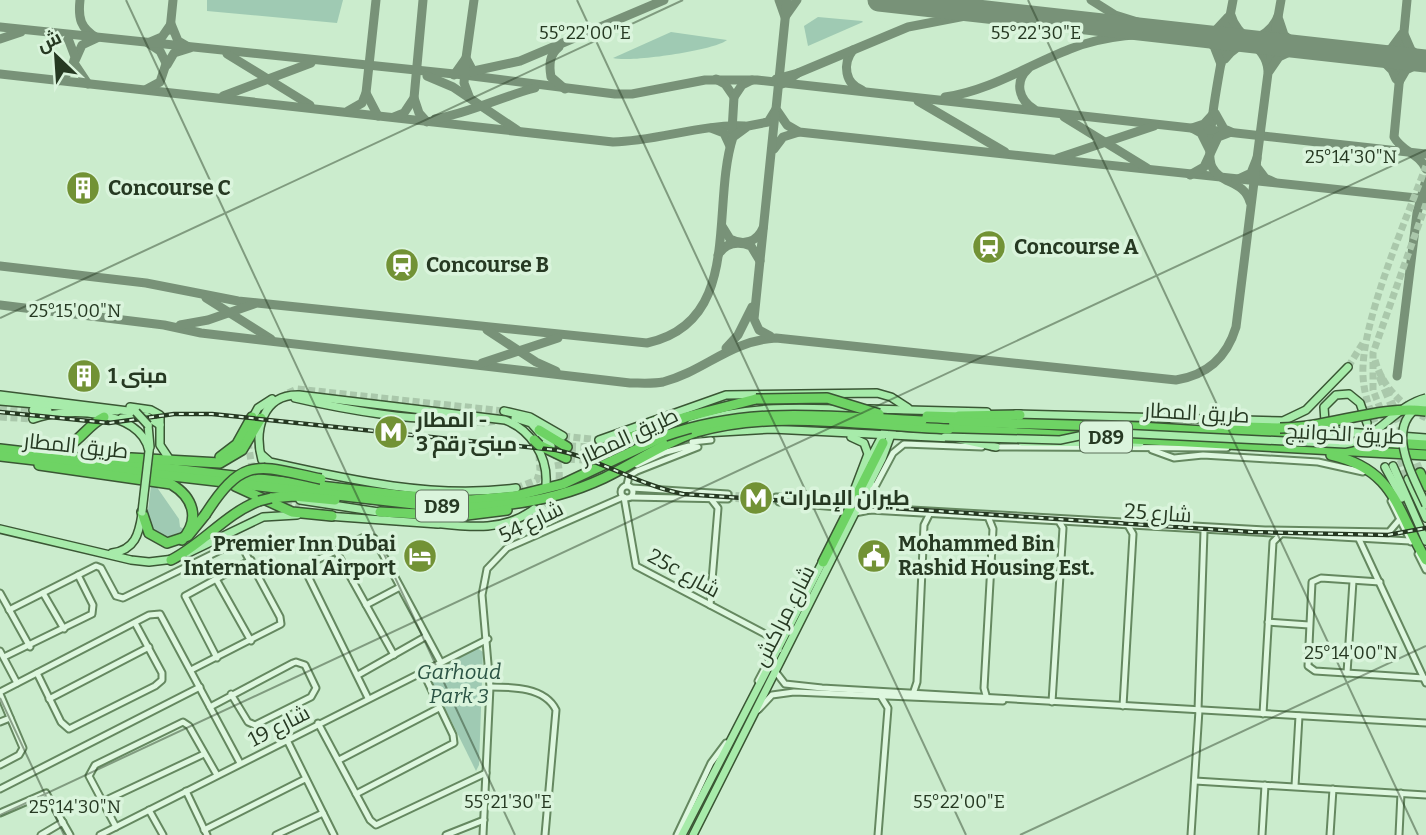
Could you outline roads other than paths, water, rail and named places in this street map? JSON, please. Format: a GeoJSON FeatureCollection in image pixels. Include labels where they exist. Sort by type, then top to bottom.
{"type":"FeatureCollection","features":[{"type":"Feature","properties":{"kind":"highway"},"geometry":{"type":"LineString","coordinates":[[601,447],[706,411],[756,399],[827,398],[868,412],[915,417],[1020,415]]}},
{"type":"Feature","properties":{"kind":"highway"},"geometry":{"type":"LineString","coordinates":[[1279,432],[1390,412],[1426,411]]}},
{"type":"Feature","properties":{"kind":"highway","name":"طريق المطار"},"geometry":{"type":"LineString","coordinates":[[0,449],[398,495],[471,500],[525,495],[573,481],[665,436],[706,422],[763,414],[915,417],[966,423],[1168,429],[1181,425],[1279,432]]}},
{"type":"Feature","properties":{"kind":"highway"},"geometry":{"type":"LineString","coordinates":[[79,458],[170,460],[208,464],[233,457],[245,446],[259,415]]}},
{"type":"Feature","properties":{"kind":"highway"},"geometry":{"type":"LineString","coordinates":[[955,416],[1075,425]]}},
{"type":"Feature","properties":{"kind":"highway"},"geometry":{"type":"LineString","coordinates":[[22,452],[66,449],[104,417]]}},
{"type":"Feature","properties":{"kind":"highway","name":"طريق المطار"},"geometry":{"type":"LineString","coordinates":[[0,456],[175,474],[414,504],[489,507],[554,496],[611,474],[660,447],[696,432],[733,424],[772,421],[949,435],[1168,441],[1262,447]]}},
{"type":"Feature","properties":{"kind":"highway","name":"طريق الخوانيج"},"geometry":{"type":"LineString","coordinates":[[1279,432],[1426,445]]}},
{"type":"Feature","properties":{"kind":"highway"},"geometry":{"type":"LineString","coordinates":[[823,562],[883,436]]}},
{"type":"Feature","properties":{"kind":"highway"},"geometry":{"type":"LineString","coordinates":[[536,437],[567,447]]}},
{"type":"Feature","properties":{"kind":"highway"},"geometry":{"type":"LineString","coordinates":[[536,437],[566,458]]}},
{"type":"Feature","properties":{"kind":"highway","name":"طريق الخوانيج"},"geometry":{"type":"LineString","coordinates":[[1262,447],[1424,456]]}},
{"type":"Feature","properties":{"kind":"highway"},"geometry":{"type":"LineString","coordinates":[[1313,450],[1354,461],[1377,474],[1389,490],[1426,560]]}},
{"type":"Feature","properties":{"kind":"highway"},"geometry":{"type":"LineString","coordinates":[[0,456],[171,484],[182,491],[192,508],[193,524],[182,540]]}},
{"type":"Feature","properties":{"kind":"highway"},"geometry":{"type":"LineString","coordinates":[[142,512],[147,530],[157,540],[172,543],[182,540],[205,515],[225,485],[246,470],[266,468],[398,495]]}},
{"type":"Feature","properties":{"kind":"highway"},"geometry":{"type":"LineString","coordinates":[[1420,473],[1426,486]]}},
{"type":"Feature","properties":{"kind":"highway"},"geometry":{"type":"LineString","coordinates":[[175,474],[243,488],[292,512],[334,512]]}},
{"type":"Feature","properties":{"kind":"highway"},"geometry":{"type":"LineString","coordinates":[[171,559],[197,545],[236,512],[271,498],[294,496],[414,504]]}},
{"type":"Feature","properties":{"kind":"highway"},"geometry":{"type":"LineString","coordinates":[[380,512],[477,515],[520,507],[554,496]]}},
{"type":"Feature","properties":{"kind":"main road"},"geometry":{"type":"LineString","coordinates":[[849,504],[883,436],[894,422],[932,410],[1020,415],[1283,421],[1306,410],[1348,367]]}},
{"type":"Feature","properties":{"kind":"main road"},"geometry":{"type":"LineString","coordinates":[[601,447],[726,394],[875,393],[887,396],[915,417]]}},
{"type":"Feature","properties":{"kind":"main road"},"geometry":{"type":"LineString","coordinates":[[262,460],[259,448],[259,415],[276,400],[295,394],[505,420],[551,446]]}},
{"type":"Feature","properties":{"kind":"main road"},"geometry":{"type":"LineString","coordinates":[[1367,423],[1360,403],[1349,394],[1333,396],[1323,410],[1327,426],[1339,433],[1426,438]]}},
{"type":"Feature","properties":{"kind":"main road"},"geometry":{"type":"LineString","coordinates":[[0,395],[125,409],[136,412],[148,425],[151,440],[139,533],[132,544],[121,551],[101,552]]}},
{"type":"Feature","properties":{"kind":"main road"},"geometry":{"type":"LineString","coordinates":[[249,437],[259,415],[271,399],[282,396]]}},
{"type":"Feature","properties":{"kind":"main road"},"geometry":{"type":"LineString","coordinates":[[887,396],[894,422]]}},
{"type":"Feature","properties":{"kind":"main road"},"geometry":{"type":"LineString","coordinates":[[19,403],[29,398]]}},
{"type":"Feature","properties":{"kind":"main road"},"geometry":{"type":"LineString","coordinates":[[882,459],[897,442],[912,437],[949,435],[1056,440],[1098,432],[1345,444],[1367,438],[1406,406],[1426,400]]}},
{"type":"Feature","properties":{"kind":"main road"},"geometry":{"type":"LineString","coordinates":[[1426,400],[1410,413],[1401,436],[1426,505]]}},
{"type":"Feature","properties":{"kind":"main road"},"geometry":{"type":"LineString","coordinates":[[0,403],[103,412],[125,409]]}},
{"type":"Feature","properties":{"kind":"main road"},"geometry":{"type":"LineString","coordinates":[[0,403],[39,410],[48,406]]}},
{"type":"Feature","properties":{"kind":"main road"},"geometry":{"type":"LineString","coordinates":[[98,406],[109,404],[153,411],[160,415],[160,445],[170,460]]}},
{"type":"Feature","properties":{"kind":"main road"},"geometry":{"type":"LineString","coordinates":[[706,411],[766,405],[880,412],[912,437]]}},
{"type":"Feature","properties":{"kind":"main road"},"geometry":{"type":"LineString","coordinates":[[665,436],[719,416],[790,408]]}},
{"type":"Feature","properties":{"kind":"main road"},"geometry":{"type":"LineString","coordinates":[[883,436],[894,422],[932,410]]}},
{"type":"Feature","properties":{"kind":"main road"},"geometry":{"type":"LineString","coordinates":[[504,411],[564,436]]}},
{"type":"Feature","properties":{"kind":"main road"},"geometry":{"type":"LineString","coordinates":[[33,414],[55,412],[115,418],[146,416],[160,425]]}},
{"type":"Feature","properties":{"kind":"main road"},"geometry":{"type":"LineString","coordinates":[[519,417],[536,437],[544,464],[546,484]]}},
{"type":"Feature","properties":{"kind":"main road"},"geometry":{"type":"LineString","coordinates":[[115,418],[137,427],[146,440],[149,451]]}},
{"type":"Feature","properties":{"kind":"main road","name":"شارع مراكش"},"geometry":{"type":"LineString","coordinates":[[692,834],[869,486],[882,459],[894,422]]}},
{"type":"Feature","properties":{"kind":"main road"},"geometry":{"type":"LineString","coordinates":[[696,432],[755,429],[872,433],[883,436]]}},
{"type":"Feature","properties":{"kind":"main road"},"geometry":{"type":"LineString","coordinates":[[803,431],[883,436]]}},
{"type":"Feature","properties":{"kind":"main road"},"geometry":{"type":"LineString","coordinates":[[837,434],[857,438],[866,446],[868,457],[849,504]]}},
{"type":"Feature","properties":{"kind":"main road"},"geometry":{"type":"LineString","coordinates":[[949,435],[996,447]]}},
{"type":"Feature","properties":{"kind":"main road"},"geometry":{"type":"LineString","coordinates":[[259,448],[264,459],[271,462],[366,482],[460,492],[516,488]]}},
{"type":"Feature","properties":{"kind":"main road"},"geometry":{"type":"LineString","coordinates":[[1389,467],[1426,541]]}},
{"type":"Feature","properties":{"kind":"main road"},"geometry":{"type":"LineString","coordinates":[[841,499],[850,493],[861,473]]}},
{"type":"Feature","properties":{"kind":"main road"},"geometry":{"type":"LineString","coordinates":[[1408,479],[1426,518]]}},
{"type":"Feature","properties":{"kind":"main road"},"geometry":{"type":"LineString","coordinates":[[300,503],[334,512],[483,527],[510,523],[536,511]]}},
{"type":"Feature","properties":{"kind":"main road","name":"شارع مراكش"},"geometry":{"type":"LineString","coordinates":[[680,835],[779,651],[849,504]]}},
{"type":"Feature","properties":{"kind":"main road"},"geometry":{"type":"LineString","coordinates":[[0,529],[149,562],[171,559],[263,517],[380,512],[438,524]]}},
{"type":"Feature","properties":{"kind":"main road"},"geometry":{"type":"LineString","coordinates":[[692,834],[712,786],[713,777]]}},
{"type":"Feature","properties":{"kind":"street"},"geometry":{"type":"LineString","coordinates":[[611,474],[686,444],[711,440]]}},
{"type":"Feature","properties":{"kind":"street"},"geometry":{"type":"LineString","coordinates":[[869,486],[876,485],[896,450],[908,443],[996,447],[1141,448],[1223,448],[1235,445]]}},
{"type":"Feature","properties":{"kind":"street","name":"شارع 54"},"geometry":{"type":"LineString","coordinates":[[609,503],[627,487],[629,476],[698,447],[689,446],[662,453]]}},
{"type":"Feature","properties":{"kind":"street"},"geometry":{"type":"LineString","coordinates":[[1141,448],[1174,458],[1203,455],[1318,462],[1350,467],[1372,477],[1388,495],[1426,570]]}},
{"type":"Feature","properties":{"kind":"street"},"geometry":{"type":"LineString","coordinates":[[1180,448],[1172,450],[1172,455],[1187,457]]}},
{"type":"Feature","properties":{"kind":"street"},"geometry":{"type":"LineString","coordinates":[[627,487],[728,496],[710,499],[627,497],[627,487]]}},
{"type":"Feature","properties":{"kind":"street","name":"25c شارع"},"geometry":{"type":"LineString","coordinates":[[627,487],[632,559],[636,566],[769,636],[779,651]]}},
{"type":"Feature","properties":{"kind":"street","name":"شارع 54"},"geometry":{"type":"LineString","coordinates":[[483,835],[490,687],[482,589],[484,575],[494,559],[507,548],[627,497]]}},
{"type":"Feature","properties":{"kind":"street"},"geometry":{"type":"LineString","coordinates":[[710,499],[718,508],[710,605]]}},
{"type":"Feature","properties":{"kind":"street"},"geometry":{"type":"LineString","coordinates":[[778,499],[837,507],[842,503],[841,499]]}},
{"type":"Feature","properties":{"kind":"street","name":"شارع 25"},"geometry":{"type":"LineString","coordinates":[[854,513],[870,510],[869,506],[874,502],[895,510],[929,515],[1061,525],[1069,523],[1368,538],[1393,534]]}},
{"type":"Feature","properties":{"kind":"street"},"geometry":{"type":"LineString","coordinates":[[609,503],[619,503],[627,508]]}},
{"type":"Feature","properties":{"kind":"street","name":"شارع 25"},"geometry":{"type":"LineString","coordinates":[[895,510],[1265,530],[1393,534],[1410,541]]}},
{"type":"Feature","properties":{"kind":"street"},"geometry":{"type":"LineString","coordinates":[[904,698],[914,693],[917,682],[924,525],[929,515]]}},
{"type":"Feature","properties":{"kind":"street"},"geometry":{"type":"LineString","coordinates":[[988,699],[984,688],[993,529],[989,519]]}},
{"type":"Feature","properties":{"kind":"street"},"geometry":{"type":"LineString","coordinates":[[1393,534],[1400,519]]}},
{"type":"Feature","properties":{"kind":"street"},"geometry":{"type":"LineString","coordinates":[[1052,702],[1061,525]]}},
{"type":"Feature","properties":{"kind":"street"},"geometry":{"type":"LineString","coordinates":[[1123,706],[1133,534],[1129,527]]}},
{"type":"Feature","properties":{"kind":"street"},"geometry":{"type":"LineString","coordinates":[[1133,534],[1141,527]]}},
{"type":"Feature","properties":{"kind":"street"},"geometry":{"type":"LineString","coordinates":[[1191,835],[1204,531]]}},
{"type":"Feature","properties":{"kind":"street"},"geometry":{"type":"LineString","coordinates":[[1263,714],[1273,542],[1268,534]]}},
{"type":"Feature","properties":{"kind":"street"},"geometry":{"type":"LineString","coordinates":[[1273,542],[1280,535]]}},
{"type":"Feature","properties":{"kind":"street"},"geometry":{"type":"LineString","coordinates":[[370,697],[308,576],[307,569],[338,550],[364,537],[374,538],[438,662]]}},
{"type":"Feature","properties":{"kind":"street"},"geometry":{"type":"LineString","coordinates":[[1358,537],[1366,549],[1425,681]]}},
{"type":"Feature","properties":{"kind":"street"},"geometry":{"type":"LineString","coordinates":[[1366,549],[1368,538]]}},
{"type":"Feature","properties":{"kind":"street"},"geometry":{"type":"LineString","coordinates":[[9,610],[93,567],[102,568],[118,597],[125,597],[233,541],[242,543],[280,617],[278,628],[192,672]]}},
{"type":"Feature","properties":{"kind":"street"},"geometry":{"type":"LineString","coordinates":[[338,550],[392,656]]}},
{"type":"Feature","properties":{"kind":"street"},"geometry":{"type":"LineString","coordinates":[[215,659],[185,596],[251,560]]}},
{"type":"Feature","properties":{"kind":"street"},"geometry":{"type":"LineString","coordinates":[[5,660],[90,616],[93,605],[78,575]]}},
{"type":"Feature","properties":{"kind":"street"},"geometry":{"type":"LineString","coordinates":[[217,578],[250,641]]}},
{"type":"Feature","properties":{"kind":"street"},"geometry":{"type":"LineString","coordinates":[[1380,582],[1317,579],[1311,587],[1307,664],[1311,670],[1425,681]]}},
{"type":"Feature","properties":{"kind":"street"},"geometry":{"type":"LineString","coordinates":[[1347,673],[1353,581]]}},
{"type":"Feature","properties":{"kind":"street"},"geometry":{"type":"LineString","coordinates":[[366,605],[400,587]]}},
{"type":"Feature","properties":{"kind":"street"},"geometry":{"type":"LineString","coordinates":[[0,593],[28,648]]}},
{"type":"Feature","properties":{"kind":"street"},"geometry":{"type":"LineString","coordinates":[[43,593],[62,630]]}},
{"type":"Feature","properties":{"kind":"street"},"geometry":{"type":"LineString","coordinates":[[700,600],[712,593]]}},
{"type":"Feature","properties":{"kind":"street"},"geometry":{"type":"LineString","coordinates":[[0,765],[23,751],[23,742],[1,702],[0,693],[156,613],[163,616],[239,764]]}},
{"type":"Feature","properties":{"kind":"street"},"geometry":{"type":"LineString","coordinates":[[36,674],[65,727],[72,728],[84,723],[162,680],[162,673],[136,622]]}},
{"type":"Feature","properties":{"kind":"street"},"geometry":{"type":"LineString","coordinates":[[1268,622],[1309,625]]}},
{"type":"Feature","properties":{"kind":"street"},"geometry":{"type":"LineString","coordinates":[[769,636],[778,637],[790,629]]}},
{"type":"Feature","properties":{"kind":"street"},"geometry":{"type":"LineString","coordinates":[[357,673],[426,638]]}},
{"type":"Feature","properties":{"kind":"street","name":"شارع 19"},"geometry":{"type":"LineString","coordinates":[[100,835],[438,662],[473,645],[488,641]]}},
{"type":"Feature","properties":{"kind":"street"},"geometry":{"type":"LineString","coordinates":[[48,697],[149,646]]}},
{"type":"Feature","properties":{"kind":"street"},"geometry":{"type":"LineString","coordinates":[[0,650],[17,683]]}},
{"type":"Feature","properties":{"kind":"street"},"geometry":{"type":"LineString","coordinates":[[680,835],[712,763],[726,742],[764,667],[779,651]]}},
{"type":"Feature","properties":{"kind":"street"},"geometry":{"type":"LineString","coordinates":[[209,706],[296,662],[303,664],[316,686],[311,697],[258,724],[248,722],[233,694]]}},
{"type":"Feature","properties":{"kind":"street"},"geometry":{"type":"LineString","coordinates":[[356,794],[449,746],[454,740],[420,671]]}},
{"type":"Feature","properties":{"kind":"street"},"geometry":{"type":"LineString","coordinates":[[775,671],[782,683],[794,689],[904,698],[1052,702],[1426,723]]}},
{"type":"Feature","properties":{"kind":"street"},"geometry":{"type":"LineString","coordinates":[[917,682],[922,693]]}},
{"type":"Feature","properties":{"kind":"street"},"geometry":{"type":"LineString","coordinates":[[0,789],[200,687]]}},
{"type":"Feature","properties":{"kind":"street"},"geometry":{"type":"LineString","coordinates":[[490,687],[519,688],[540,695],[555,706],[545,835]]}},
{"type":"Feature","properties":{"kind":"street"},"geometry":{"type":"LineString","coordinates":[[967,696],[978,694],[984,688]]}},
{"type":"Feature","properties":{"kind":"street"},"geometry":{"type":"LineString","coordinates":[[756,711],[772,695],[794,689],[922,693],[988,699]]}},
{"type":"Feature","properties":{"kind":"street"},"geometry":{"type":"LineString","coordinates":[[878,835],[888,708],[880,695]]}},
{"type":"Feature","properties":{"kind":"street"},"geometry":{"type":"LineString","coordinates":[[338,760],[439,708]]}},
{"type":"Feature","properties":{"kind":"street"},"geometry":{"type":"LineString","coordinates":[[1295,786],[1299,716]]}},
{"type":"Feature","properties":{"kind":"street"},"geometry":{"type":"LineString","coordinates":[[0,722],[10,717]]}},
{"type":"Feature","properties":{"kind":"street"},"geometry":{"type":"LineString","coordinates":[[114,828],[89,776],[89,770],[177,723],[186,723],[215,776]]}},
{"type":"Feature","properties":{"kind":"street"},"geometry":{"type":"LineString","coordinates":[[320,723],[370,820],[376,825],[474,777],[486,775]]}},
{"type":"Feature","properties":{"kind":"street"},"geometry":{"type":"LineString","coordinates":[[285,740],[334,835]]}},
{"type":"Feature","properties":{"kind":"street"},"geometry":{"type":"LineString","coordinates":[[103,804],[203,752]]}},
{"type":"Feature","properties":{"kind":"street"},"geometry":{"type":"LineString","coordinates":[[185,792],[205,831],[215,823],[304,778]]}},
{"type":"Feature","properties":{"kind":"street"},"geometry":{"type":"LineString","coordinates":[[1195,781],[1426,795]]}},
{"type":"Feature","properties":{"kind":"street"},"geometry":{"type":"LineString","coordinates":[[1262,835],[1265,785]]}},
{"type":"Feature","properties":{"kind":"street"},"geometry":{"type":"LineString","coordinates":[[1331,835],[1333,789]]}},
{"type":"Feature","properties":{"kind":"street"},"geometry":{"type":"LineString","coordinates":[[0,813],[46,793],[70,835]]}},
{"type":"Feature","properties":{"kind":"street"},"geometry":{"type":"LineString","coordinates":[[1399,835],[1402,793]]}},
{"type":"Feature","properties":{"kind":"street"},"geometry":{"type":"LineString","coordinates":[[151,809],[163,835]]}},
{"type":"Feature","properties":{"kind":"street"},"geometry":{"type":"LineString","coordinates":[[276,835],[322,811]]}},
{"type":"Feature","properties":{"kind":"street"},"geometry":{"type":"LineString","coordinates":[[446,835],[456,833],[469,823],[484,818]]}},
{"type":"Feature","properties":{"kind":"street"},"geometry":{"type":"LineString","coordinates":[[41,835],[64,823]]}},
{"type":"Feature","properties":{"kind":"tunnel"},"geometry":{"type":"LineString","coordinates":[[1379,432],[1365,391],[1364,354],[1386,271],[1426,166]]}},
{"type":"Feature","properties":{"kind":"tunnel"},"geometry":{"type":"LineString","coordinates":[[1392,439],[1373,390],[1373,353],[1426,204]]}},
{"type":"Feature","properties":{"kind":"tunnel"},"geometry":{"type":"LineString","coordinates":[[1348,367],[1363,343]]}},
{"type":"Feature","properties":{"kind":"tunnel"},"geometry":{"type":"LineString","coordinates":[[1375,360],[1378,370],[1394,395],[1426,418]]}},
{"type":"Feature","properties":{"kind":"tunnel"},"geometry":{"type":"LineString","coordinates":[[1380,376],[1420,473]]}},
{"type":"Feature","properties":{"kind":"tunnel"},"geometry":{"type":"LineString","coordinates":[[288,393],[297,389],[504,411]]}},
{"type":"Feature","properties":{"kind":"tunnel"},"geometry":{"type":"LineString","coordinates":[[0,407],[33,410]]}},
{"type":"Feature","properties":{"kind":"tunnel"},"geometry":{"type":"LineString","coordinates":[[0,417],[33,419]]}},
{"type":"Feature","properties":{"kind":"tunnel"},"geometry":{"type":"LineString","coordinates":[[446,419],[484,423],[515,418]]}},
{"type":"Feature","properties":{"kind":"tunnel"},"geometry":{"type":"LineString","coordinates":[[563,436],[599,440]]}},
{"type":"Feature","properties":{"kind":"tunnel"},"geometry":{"type":"LineString","coordinates":[[248,442],[253,474]]}},
{"type":"Feature","properties":{"kind":"tunnel"},"geometry":{"type":"LineString","coordinates":[[567,447],[601,448]]}},
{"type":"Feature","properties":{"kind":"tunnel"},"geometry":{"type":"LineString","coordinates":[[1396,450],[1408,479]]}},
{"type":"Feature","properties":{"kind":"tunnel"},"geometry":{"type":"LineString","coordinates":[[537,513],[550,501],[558,487],[559,470],[555,453]]}},
{"type":"Feature","properties":{"kind":"tunnel"},"geometry":{"type":"LineString","coordinates":[[566,458],[585,459],[602,454]]}},
{"type":"Feature","properties":{"kind":"tunnel"},"geometry":{"type":"LineString","coordinates":[[516,488],[537,480],[540,470],[539,455]]}},
{"type":"Feature","properties":{"kind":"tunnel"},"geometry":{"type":"LineString","coordinates":[[259,485],[277,499],[300,505]]}},
{"type":"Feature","properties":{"kind":"tunnel"},"geometry":{"type":"LineString","coordinates":[[728,494],[776,497]]}},
{"type":"Feature","properties":{"kind":"tunnel"},"geometry":{"type":"LineString","coordinates":[[728,499],[779,502]]}},
{"type":"Feature","properties":{"kind":"railway"},"geometry":{"type":"LineString","coordinates":[[0,412],[109,423],[174,414],[212,414],[556,450],[588,459],[650,485],[683,494],[1252,532],[1388,535],[1426,528]]}},
{"type":"Feature","properties":{"kind":"place","name":"Concourse C"},"geometry":{"type":"Point","coordinates":[83,188]}},
{"type":"Feature","properties":{"kind":"place","name":"Concourse A"},"geometry":{"type":"Point","coordinates":[989,247]}},
{"type":"Feature","properties":{"kind":"place","name":"Concourse B"},"geometry":{"type":"Point","coordinates":[402,265]}},
{"type":"Feature","properties":{"kind":"place","name":"مبنى 1"},"geometry":{"type":"Point","coordinates":[84,376]}},
{"type":"Feature","properties":{"kind":"place","name":"المطار - مبنى رقم 3"},"geometry":{"type":"Point","coordinates":[391,432]}},
{"type":"Feature","properties":{"kind":"place","name":"طيران الإمارات"},"geometry":{"type":"Point","coordinates":[756,498]}},
{"type":"Feature","properties":{"kind":"place","name":"Premier Inn Dubai International Airport"},"geometry":{"type":"Point","coordinates":[420,556]}},
{"type":"Feature","properties":{"kind":"place","name":"Mohammed Bin Rashid Housing Est."},"geometry":{"type":"Point","coordinates":[874,556]}},
{"type":"Feature","properties":{"kind":"park label","name":"Garhoud Park 3"},"geometry":{"type":"Point","coordinates":[459,684]}}]}
